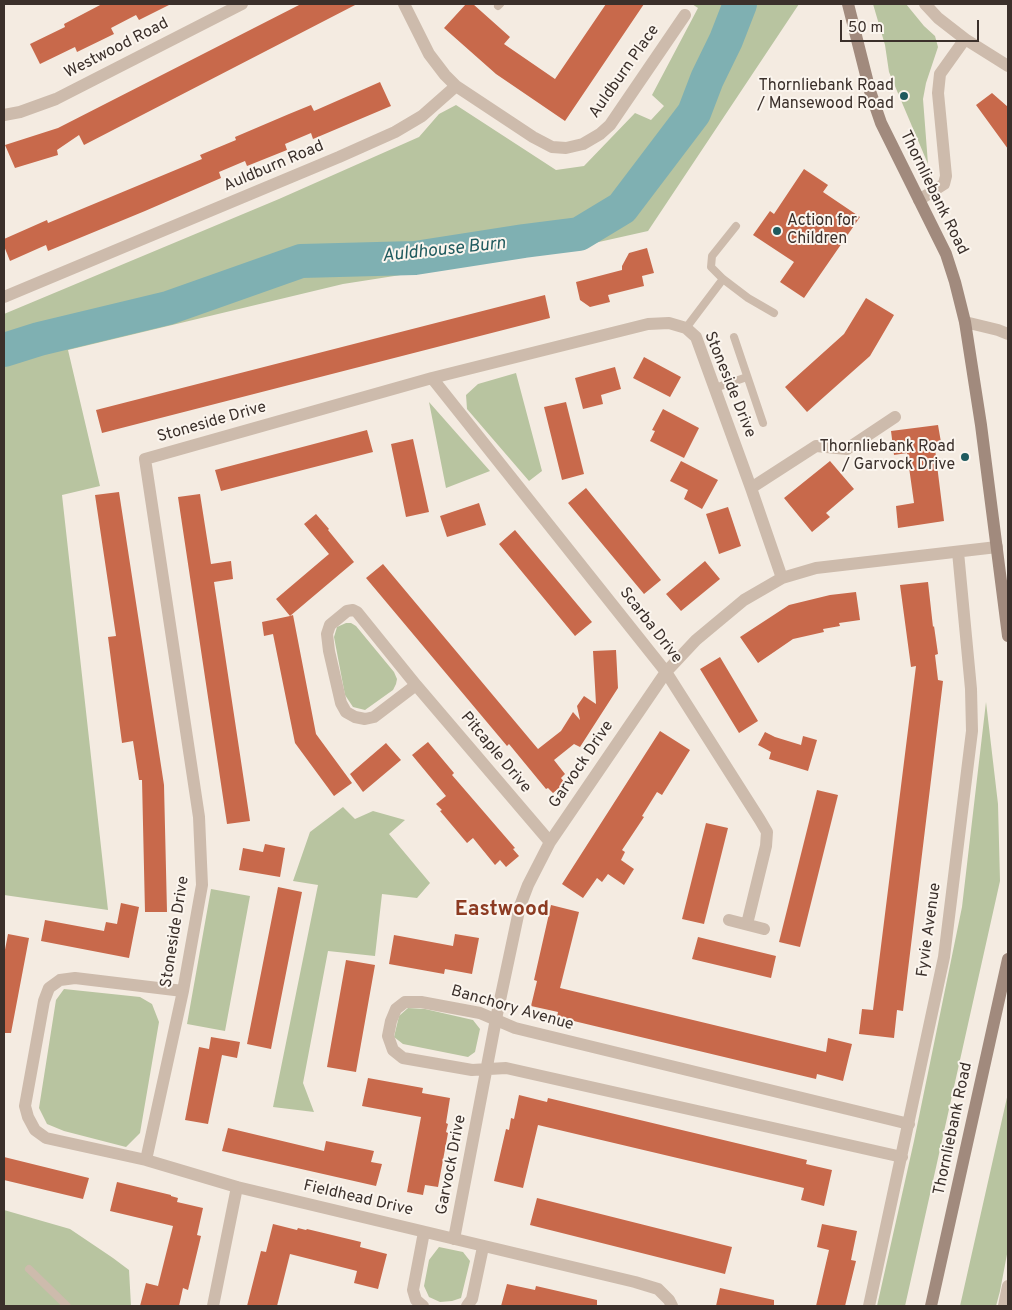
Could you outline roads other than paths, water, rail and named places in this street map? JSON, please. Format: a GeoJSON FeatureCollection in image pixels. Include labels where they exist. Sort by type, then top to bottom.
{"type":"FeatureCollection","features":[{"type":"Feature","properties":{"kind":"main road","name":"Thornliebank Road"},"geometry":{"type":"LineString","coordinates":[[848,4],[870,91],[881,123],[946,254],[965,322],[1008,636]]}},
{"type":"Feature","properties":{"kind":"main road","name":"Thornliebank Road"},"geometry":{"type":"LineString","coordinates":[[931,1306],[1008,959]]}},
{"type":"Feature","properties":{"kind":"street","name":"Westwood Road"},"geometry":{"type":"LineString","coordinates":[[4,115],[20,112],[56,99],[242,4]]}},
{"type":"Feature","properties":{"kind":"street"},"geometry":{"type":"LineString","coordinates":[[404,4],[429,54],[456,86]]}},
{"type":"Feature","properties":{"kind":"street"},"geometry":{"type":"LineString","coordinates":[[925,4],[938,18],[965,39],[1008,66]]}},
{"type":"Feature","properties":{"kind":"street","name":"Auldburn Place"},"geometry":{"type":"LineString","coordinates":[[456,86],[533,137],[552,147],[566,148],[583,144],[600,134],[610,125],[685,15]]}},
{"type":"Feature","properties":{"kind":"street"},"geometry":{"type":"LineString","coordinates":[[919,200],[944,184],[946,176],[938,93],[940,74],[965,39]]}},
{"type":"Feature","properties":{"kind":"street","name":"Auldburn Road"},"geometry":{"type":"LineString","coordinates":[[4,297],[339,157],[387,135],[422,116],[456,86]]}},
{"type":"Feature","properties":{"kind":"street"},"geometry":{"type":"LineString","coordinates":[[965,322],[1008,334]]}},
{"type":"Feature","properties":{"kind":"street","name":"Stoneside Drive"},"geometry":{"type":"LineString","coordinates":[[146,1160],[183,991],[202,892],[199,817],[145,459],[432,378],[648,324],[669,323],[686,328],[696,337],[716,388],[782,578]]}},
{"type":"Feature","properties":{"kind":"street","name":"Scarba Drive"},"geometry":{"type":"LineString","coordinates":[[432,378],[666,672],[767,832],[766,846],[747,924]]}},
{"type":"Feature","properties":{"kind":"street"},"geometry":{"type":"LineString","coordinates":[[751,488],[816,446],[847,449],[895,417]]}},
{"type":"Feature","properties":{"kind":"street","name":"Garvock Drive"},"geometry":{"type":"LineString","coordinates":[[454,1240],[496,1019],[520,906],[528,885],[550,842],[666,672],[696,640],[744,600],[782,578],[816,568],[997,547]]}},
{"type":"Feature","properties":{"kind":"street","name":"Fyvie Avenue"},"geometry":{"type":"LineString","coordinates":[[868,1306],[902,1158],[944,957],[972,731],[971,689],[958,552]]}},
{"type":"Feature","properties":{"kind":"street","name":"Pitcaple Drive"},"geometry":{"type":"LineString","coordinates":[[416,685],[374,717],[365,719],[355,717],[346,712],[340,703],[329,651],[327,634],[330,625],[347,611],[353,610],[357,612],[416,685],[550,842]]}},
{"type":"Feature","properties":{"kind":"street"},"geometry":{"type":"LineString","coordinates":[[729,920],[764,929]]}},
{"type":"Feature","properties":{"kind":"street","name":"Fieldhead Drive"},"geometry":{"type":"LineString","coordinates":[[183,991],[75,978],[60,980],[49,988],[44,1001],[25,1106],[35,1130],[46,1138],[146,1160],[237,1187],[636,1282],[658,1289],[672,1306]]}},
{"type":"Feature","properties":{"kind":"street","name":"Banchory Avenue"},"geometry":{"type":"LineString","coordinates":[[902,1158],[506,1068],[472,1070],[403,1058],[393,1050],[388,1036],[396,1009],[405,1002],[421,1002],[480,1013],[515,1028],[908,1124]]}},
{"type":"Feature","properties":{"kind":"street"},"geometry":{"type":"LineString","coordinates":[[213,1306],[237,1187]]}},
{"type":"Feature","properties":{"kind":"street"},"geometry":{"type":"LineString","coordinates":[[423,1306],[416,1300],[413,1290],[424,1232]]}},
{"type":"Feature","properties":{"kind":"street"},"geometry":{"type":"LineString","coordinates":[[467,1306],[472,1299],[483,1247]]}},
{"type":"Feature","properties":{"kind":"street"},"geometry":{"type":"LineString","coordinates":[[1004,1306],[1008,1286]]}},
{"type":"Feature","properties":{"kind":"lane"},"geometry":{"type":"LineString","coordinates":[[736,226],[712,256],[711,266],[723,279],[748,298],[774,313]]}},
{"type":"Feature","properties":{"kind":"lane"},"geometry":{"type":"LineString","coordinates":[[686,328],[723,279]]}},
{"type":"Feature","properties":{"kind":"lane"},"geometry":{"type":"LineString","coordinates":[[734,337],[763,422]]}},
{"type":"Feature","properties":{"kind":"lane"},"geometry":{"type":"LineString","coordinates":[[716,388],[747,378]]}},
{"type":"Feature","properties":{"kind":"lane"},"geometry":{"type":"LineString","coordinates":[[29,1269],[67,1306]]}},
{"type":"Feature","properties":{"kind":"waterway","name":"Auldhouse Burn"},"geometry":{"type":"LineString","coordinates":[[4,350],[39,339],[168,308],[301,261],[415,258],[579,234],[622,208],[694,113],[740,4]]}},
{"type":"Feature","properties":{"kind":"place","name":"Thornliebank Road / Mansewood Road"},"geometry":{"type":"Point","coordinates":[904,96]}},
{"type":"Feature","properties":{"kind":"place","name":"Action for Children"},"geometry":{"type":"Point","coordinates":[777,231]}},
{"type":"Feature","properties":{"kind":"place","name":"Thornliebank Road / Garvock Drive"},"geometry":{"type":"Point","coordinates":[965,457]}},
{"type":"Feature","properties":{"kind":"district","name":"Eastwood"},"geometry":{"type":"Point","coordinates":[502,911]}}]}
